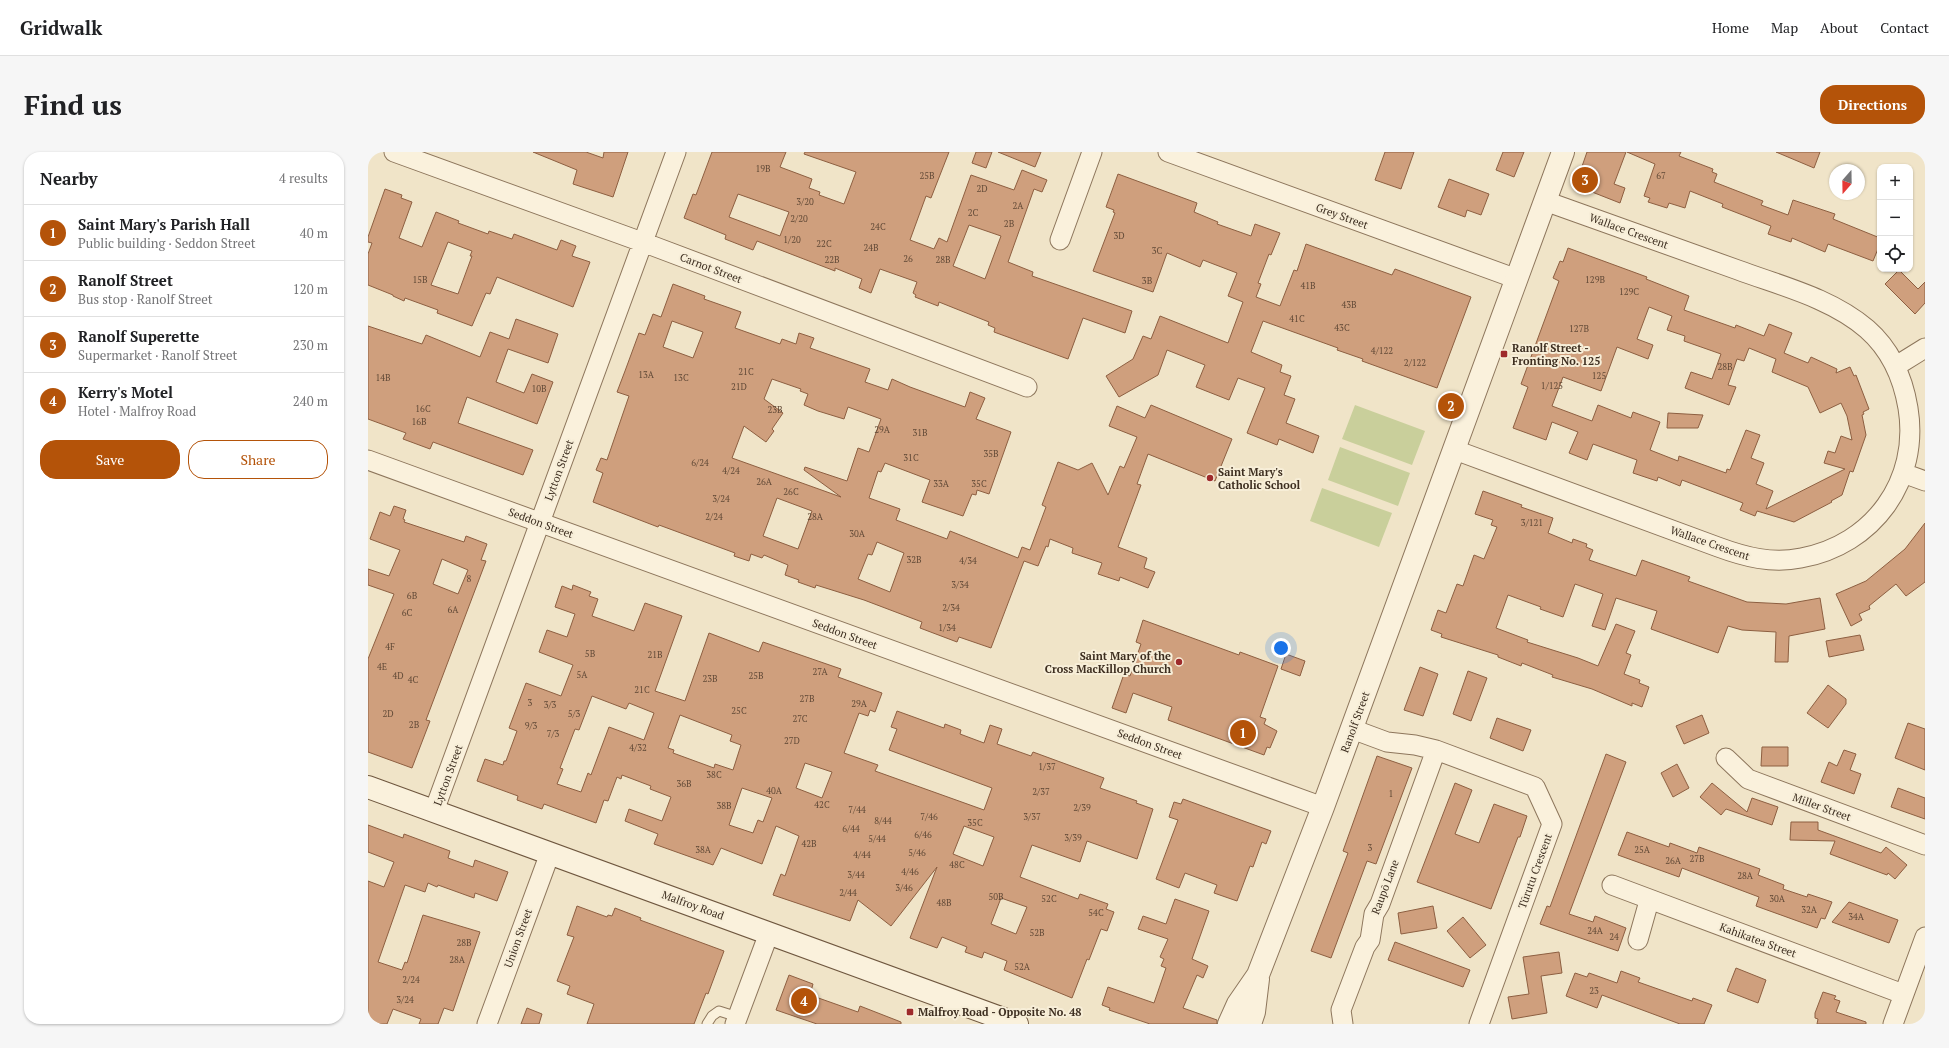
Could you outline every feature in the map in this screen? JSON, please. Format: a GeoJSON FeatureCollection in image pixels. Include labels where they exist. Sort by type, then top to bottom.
{"type":"FeatureCollection","features":[{"type":"Feature","properties":{"kind":"street","name":"Carnot Street"},"geometry":{"type":"LineString","coordinates":[[394,152],[642,242],[1027,387]]}},
{"type":"Feature","properties":{"kind":"street","name":"Lytton Street"},"geometry":{"type":"LineString","coordinates":[[434,811],[676,152]]}},
{"type":"Feature","properties":{"kind":"street"},"geometry":{"type":"LineString","coordinates":[[1060,240],[1092,152]]}},
{"type":"Feature","properties":{"kind":"street","name":"Grey Street"},"geometry":{"type":"LineString","coordinates":[[1168,152],[1517,279]]}},
{"type":"Feature","properties":{"kind":"street","name":"Ranolf Street"},"geometry":{"type":"LineString","coordinates":[[1230,1024],[1238,1004],[1258,975],[1323,807],[1563,152]]}},
{"type":"Feature","properties":{"kind":"street","name":"Wallace Crescent"},"geometry":{"type":"LineString","coordinates":[[1455,450],[1718,548],[1761,559],[1799,559],[1833,549],[1850,540],[1868,525],[1885,506],[1896,492],[1903,473],[1910,436],[1906,394],[1896,366],[1884,348],[1868,330],[1849,316],[1829,305],[1545,201]]}},
{"type":"Feature","properties":{"kind":"street"},"geometry":{"type":"LineString","coordinates":[[1896,366],[1925,348]]}},
{"type":"Feature","properties":{"kind":"street","name":"Seddon Street"},"geometry":{"type":"LineString","coordinates":[[368,460],[1323,807]]}},
{"type":"Feature","properties":{"kind":"street"},"geometry":{"type":"LineString","coordinates":[[1903,473],[1925,481]]}},
{"type":"Feature","properties":{"kind":"street","name":"Tūrutu Crescent"},"geometry":{"type":"LineString","coordinates":[[1352,729],[1387,742],[1436,750],[1535,787],[1552,824],[1479,1024]]}},
{"type":"Feature","properties":{"kind":"street","name":"Raupō Lane"},"geometry":{"type":"LineString","coordinates":[[1343,1024],[1341,1010],[1365,947],[1370,940],[1374,914],[1380,904],[1436,750]]}},
{"type":"Feature","properties":{"kind":"street","name":"Miller Street"},"geometry":{"type":"LineString","coordinates":[[1726,758],[1748,779],[1925,844]]}},
{"type":"Feature","properties":{"kind":"street","name":"Malfroy Road"},"geometry":{"type":"LineString","coordinates":[[368,787],[768,933],[983,1018],[1017,1024]]}},
{"type":"Feature","properties":{"kind":"street","name":"Union Street"},"geometry":{"type":"LineString","coordinates":[[487,1024],[550,853]]}},
{"type":"Feature","properties":{"kind":"street","name":"Kahikatea Street"},"geometry":{"type":"LineString","coordinates":[[1612,886],[1904,994]]}},
{"type":"Feature","properties":{"kind":"street"},"geometry":{"type":"LineString","coordinates":[[1638,940],[1650,900]]}},
{"type":"Feature","properties":{"kind":"street"},"geometry":{"type":"LineString","coordinates":[[736,1020],[768,933]]}},
{"type":"Feature","properties":{"kind":"street"},"geometry":{"type":"LineString","coordinates":[[1893,1024],[1925,937]]}},
{"type":"Feature","properties":{"kind":"street","name":"Ranolf Street"},"geometry":{"type":"LineString","coordinates":[[1250,1024],[1254,1012],[1258,975]]}},
{"type":"Feature","properties":{"kind":"lane"},"geometry":{"type":"LineString","coordinates":[[707,1024],[712,1016],[719,1011],[736,1020]]}},
{"type":"Feature","properties":{"kind":"green space"},"geometry":{"type":"Polygon","coordinates":[[[1355,405],[1425,431],[1412,465],[1342,439],[1355,405]]]}},
{"type":"Feature","properties":{"kind":"green space"},"geometry":{"type":"Polygon","coordinates":[[[1340,447],[1410,473],[1398,506],[1328,480],[1340,447]]]}},
{"type":"Feature","properties":{"kind":"green space"},"geometry":{"type":"Polygon","coordinates":[[[1322,488],[1392,513],[1379,547],[1310,521],[1322,488]]]}},
{"type":"Feature","properties":{"kind":"building"},"geometry":{"type":"Polygon","coordinates":[[[533,152],[586,152],[603,158],[604,152],[628,152],[613,197],[573,184],[577,170],[533,152]]]}},
{"type":"Feature","properties":{"kind":"building"},"geometry":{"type":"Polygon","coordinates":[[[712,152],[786,152],[780,167],[812,179],[809,188],[820,192],[819,195],[844,204],[856,172],[804,154],[805,152],[949,152],[931,198],[926,196],[910,240],[934,249],[939,238],[947,242],[971,175],[1014,190],[1022,170],[1047,180],[1042,192],[1034,189],[1008,262],[1033,272],[1032,276],[1132,311],[1125,333],[1083,318],[1068,359],[994,332],[995,328],[988,325],[989,322],[939,302],[938,306],[915,297],[916,295],[913,293],[917,282],[880,269],[871,293],[859,288],[862,279],[835,268],[835,271],[757,241],[753,250],[725,239],[726,235],[684,218],[693,194],[696,195],[712,152]],[[738,194],[729,217],[780,236],[789,212],[738,194]],[[969,225],[953,266],[985,279],[1001,236],[969,225]]]}},
{"type":"Feature","properties":{"kind":"building"},"geometry":{"type":"Polygon","coordinates":[[[976,152],[992,152],[986,168],[972,163],[976,152]]]}},
{"type":"Feature","properties":{"kind":"building"},"geometry":{"type":"Polygon","coordinates":[[[998,152],[1041,152],[1035,167],[998,152]]]}},
{"type":"Feature","properties":{"kind":"building"},"geometry":{"type":"Polygon","coordinates":[[[1385,152],[1414,152],[1401,189],[1375,180],[1385,152]]]}},
{"type":"Feature","properties":{"kind":"building"},"geometry":{"type":"Polygon","coordinates":[[[1503,152],[1524,152],[1514,177],[1496,170],[1503,152]]]}},
{"type":"Feature","properties":{"kind":"building"},"geometry":{"type":"Polygon","coordinates":[[[1587,152],[1626,152],[1614,184],[1625,188],[1620,203],[1587,190],[1579,175],[1587,152]]]}},
{"type":"Feature","properties":{"kind":"building"},"geometry":{"type":"Polygon","coordinates":[[[1627,152],[1681,152],[1679,156],[1713,169],[1712,172],[1717,174],[1714,182],[1763,201],[1761,205],[1788,215],[1793,200],[1835,214],[1833,219],[1877,237],[1877,251],[1873,261],[1828,244],[1825,252],[1792,238],[1791,242],[1768,234],[1771,226],[1722,207],[1723,204],[1690,191],[1685,208],[1669,203],[1667,208],[1648,202],[1650,198],[1644,196],[1655,164],[1627,152]]]}},
{"type":"Feature","properties":{"kind":"building"},"geometry":{"type":"Polygon","coordinates":[[[1776,152],[1820,152],[1814,168],[1776,152]]]}},
{"type":"Feature","properties":{"kind":"building"},"geometry":{"type":"Polygon","coordinates":[[[1118,174],[1197,203],[1194,212],[1218,222],[1217,224],[1251,236],[1255,224],[1280,233],[1271,255],[1269,254],[1258,283],[1261,284],[1256,297],[1280,306],[1294,270],[1297,271],[1306,244],[1392,275],[1395,269],[1471,297],[1437,388],[1362,361],[1363,359],[1337,350],[1338,348],[1263,321],[1251,352],[1282,365],[1280,372],[1291,376],[1284,395],[1295,399],[1286,423],[1319,436],[1313,453],[1279,439],[1277,445],[1247,433],[1265,388],[1238,378],[1229,400],[1196,387],[1205,365],[1167,350],[1158,375],[1119,397],[1106,376],[1133,359],[1143,336],[1151,339],[1160,316],[1228,343],[1243,302],[1228,296],[1237,273],[1203,260],[1200,267],[1167,253],[1153,292],[1093,271],[1115,213],[1113,212],[1114,210],[1106,207],[1118,174]]]}},
{"type":"Feature","properties":{"kind":"building"},"geometry":{"type":"Polygon","coordinates":[[[1449,179],[1489,194],[1481,215],[1467,210],[1465,217],[1438,207],[1449,179]]]}},
{"type":"Feature","properties":{"kind":"building"},"geometry":{"type":"Polygon","coordinates":[[[385,189],[402,195],[401,198],[412,202],[399,238],[422,247],[436,212],[459,221],[458,223],[488,234],[489,231],[512,239],[514,234],[557,250],[561,240],[576,246],[572,256],[590,262],[573,307],[497,277],[490,294],[486,293],[472,326],[437,313],[438,310],[405,298],[404,301],[368,285],[368,254],[372,243],[368,242],[368,237],[385,189]],[[448,242],[431,285],[458,294],[472,256],[470,256],[472,251],[448,242]]]}},
{"type":"Feature","properties":{"kind":"building"},"geometry":{"type":"Polygon","coordinates":[[[1568,248],[1647,277],[1646,279],[1689,296],[1684,310],[1735,328],[1736,325],[1764,336],[1769,324],[1792,333],[1784,353],[1808,363],[1811,357],[1837,369],[1836,373],[1850,367],[1854,376],[1856,375],[1869,409],[1863,412],[1864,414],[1862,415],[1866,435],[1853,472],[1850,471],[1842,495],[1794,522],[1757,511],[1755,516],[1740,510],[1743,503],[1682,480],[1680,486],[1658,477],[1657,481],[1633,473],[1637,460],[1593,444],[1587,460],[1569,453],[1578,432],[1552,422],[1546,440],[1513,428],[1528,387],[1521,384],[1559,281],[1553,278],[1560,261],[1563,262],[1568,248]],[[1649,307],[1637,339],[1653,345],[1648,359],[1617,347],[1601,391],[1563,377],[1552,406],[1592,421],[1598,405],[1631,418],[1633,412],[1660,422],[1650,450],[1678,461],[1679,456],[1726,473],[1727,469],[1730,470],[1746,430],[1760,435],[1751,458],[1764,463],[1756,484],[1773,491],[1766,509],[1845,469],[1824,463],[1828,451],[1835,453],[1841,436],[1852,440],[1847,416],[1841,403],[1820,413],[1808,387],[1772,372],[1776,359],[1749,348],[1744,361],[1737,359],[1728,385],[1736,387],[1729,405],[1685,388],[1691,372],[1712,379],[1721,354],[1684,341],[1685,336],[1667,330],[1672,316],[1649,307]]]}},
{"type":"Feature","properties":{"kind":"building"},"geometry":{"type":"Polygon","coordinates":[[[1897,272],[1901,272],[1918,289],[1925,282],[1925,303],[1915,314],[1885,284],[1897,272]]]}},
{"type":"Feature","properties":{"kind":"building"},"geometry":{"type":"Polygon","coordinates":[[[673,284],[705,296],[704,299],[741,312],[735,328],[780,344],[782,339],[796,344],[799,333],[814,338],[810,348],[870,369],[865,382],[888,390],[892,379],[965,407],[970,392],[985,398],[976,419],[1011,432],[989,494],[977,490],[976,495],[972,494],[963,516],[922,502],[930,480],[885,463],[881,472],[878,471],[869,498],[900,509],[896,520],[947,539],[950,531],[1018,558],[1022,547],[1030,550],[1046,507],[1042,505],[1058,462],[1078,470],[1092,463],[1108,495],[1120,466],[1124,468],[1137,437],[1109,426],[1117,406],[1145,418],[1151,405],[1232,439],[1215,481],[1148,454],[1137,484],[1141,485],[1118,547],[1147,558],[1144,568],[1155,572],[1148,588],[1120,577],[1119,581],[1098,574],[1102,563],[1072,553],[1073,548],[1050,539],[1048,547],[1046,546],[1038,566],[1024,561],[991,648],[959,637],[957,642],[920,628],[922,622],[864,600],[816,585],[815,588],[798,582],[799,580],[785,575],[788,565],[764,555],[762,558],[751,554],[749,561],[734,556],[735,553],[659,525],[658,527],[593,502],[603,473],[596,470],[601,458],[607,460],[629,396],[617,392],[639,333],[645,335],[653,314],[661,317],[673,284]],[[672,321],[663,347],[693,358],[703,332],[672,321]],[[772,379],[764,399],[783,413],[772,429],[774,431],[766,442],[744,426],[732,458],[841,497],[804,470],[805,467],[847,481],[858,448],[869,452],[881,419],[848,407],[844,419],[818,411],[804,405],[808,394],[800,391],[801,389],[772,379]],[[777,498],[763,536],[798,549],[812,511],[777,498]],[[877,542],[872,555],[868,554],[858,579],[890,592],[904,553],[877,542]]]}},
{"type":"Feature","properties":{"kind":"building"},"geometry":{"type":"Polygon","coordinates":[[[516,319],[558,334],[548,363],[508,349],[496,382],[524,393],[532,374],[553,382],[537,424],[467,397],[458,423],[533,450],[523,475],[433,442],[430,449],[403,439],[406,433],[368,419],[368,326],[422,344],[426,335],[480,357],[490,332],[509,339],[516,319]]]}},
{"type":"Feature","properties":{"kind":"building"},"geometry":{"type":"Polygon","coordinates":[[[1668,413],[1703,415],[1698,428],[1667,428],[1668,413]]]}},
{"type":"Feature","properties":{"kind":"building"},"geometry":{"type":"Polygon","coordinates":[[[1483,491],[1522,505],[1521,507],[1553,518],[1548,533],[1572,543],[1573,539],[1587,544],[1586,547],[1593,550],[1589,560],[1636,576],[1642,560],[1690,577],[1688,581],[1747,602],[1786,604],[1820,598],[1825,629],[1789,636],[1788,662],[1775,662],[1776,632],[1742,630],[1728,626],[1718,653],[1651,629],[1657,611],[1616,598],[1605,630],[1592,626],[1603,594],[1575,584],[1563,617],[1508,595],[1496,628],[1528,640],[1527,642],[1598,666],[1616,624],[1635,631],[1626,653],[1631,655],[1624,674],[1640,680],[1639,683],[1649,687],[1642,707],[1632,703],[1632,706],[1592,689],[1552,677],[1553,675],[1522,663],[1521,666],[1498,657],[1498,655],[1441,637],[1442,634],[1431,630],[1438,610],[1446,613],[1457,584],[1463,586],[1474,555],[1484,559],[1497,527],[1491,525],[1493,520],[1475,514],[1483,491]]]}},
{"type":"Feature","properties":{"kind":"building"},"geometry":{"type":"Polygon","coordinates":[[[394,506],[406,510],[403,519],[405,520],[404,522],[464,542],[466,536],[487,544],[481,560],[486,561],[426,720],[430,721],[412,768],[368,752],[368,659],[394,594],[368,585],[368,569],[389,576],[400,550],[370,539],[380,512],[390,516],[394,506]],[[442,559],[433,584],[458,594],[468,570],[442,559]]]}},
{"type":"Feature","properties":{"kind":"building"},"geometry":{"type":"Polygon","coordinates":[[[1925,523],[1925,582],[1906,596],[1896,584],[1869,606],[1870,609],[1859,614],[1862,620],[1851,626],[1836,594],[1866,581],[1905,549],[1925,523]]]}},
{"type":"Feature","properties":{"kind":"building"},"geometry":{"type":"Polygon","coordinates":[[[573,585],[591,592],[589,596],[598,599],[592,616],[634,631],[645,603],[682,616],[655,691],[685,701],[709,633],[759,652],[763,642],[841,669],[838,677],[882,693],[875,712],[870,710],[868,716],[859,713],[844,753],[878,765],[875,771],[984,810],[992,788],[889,750],[897,729],[891,727],[897,711],[944,728],[945,724],[961,730],[960,734],[984,743],[990,725],[1002,729],[997,744],[1031,756],[1033,752],[1104,778],[1100,788],[1137,801],[1136,803],[1153,809],[1137,859],[1087,841],[1080,862],[1032,845],[1020,877],[1078,899],[1080,894],[1108,904],[1106,909],[1114,912],[1107,931],[1101,929],[1089,960],[1087,959],[1072,998],[1004,970],[1007,961],[984,952],[982,958],[965,952],[967,947],[942,937],[937,948],[910,938],[937,867],[891,926],[858,900],[850,921],[773,895],[781,874],[785,876],[799,836],[776,826],[762,864],[721,848],[713,865],[654,844],[658,834],[625,821],[629,809],[662,821],[671,797],[650,789],[651,786],[622,775],[621,779],[617,777],[608,801],[604,800],[596,823],[544,804],[542,809],[517,800],[518,796],[477,781],[485,759],[503,765],[504,761],[506,761],[517,731],[509,728],[526,683],[561,696],[573,665],[539,652],[547,630],[567,637],[575,614],[555,607],[562,586],[572,590],[573,585]],[[592,696],[579,730],[575,729],[560,768],[563,769],[557,784],[581,792],[588,773],[591,775],[609,727],[644,740],[654,713],[629,703],[626,709],[592,696]],[[680,715],[668,748],[674,750],[673,753],[714,768],[715,764],[733,770],[741,745],[730,741],[732,735],[680,715]],[[805,763],[796,788],[822,798],[832,772],[805,763]],[[742,788],[729,825],[753,833],[758,820],[763,822],[772,798],[742,788]],[[964,826],[953,854],[983,866],[994,837],[964,826]],[[1001,898],[991,924],[1016,934],[1027,907],[1001,898]]]}},
{"type":"Feature","properties":{"kind":"building"},"geometry":{"type":"Polygon","coordinates":[[[1143,620],[1239,655],[1240,652],[1278,666],[1260,717],[1266,719],[1264,724],[1277,731],[1270,748],[1267,747],[1264,755],[1168,720],[1172,707],[1133,693],[1126,713],[1112,708],[1124,674],[1130,676],[1141,644],[1136,642],[1143,620]]]}},
{"type":"Feature","properties":{"kind":"building"},"geometry":{"type":"Polygon","coordinates":[[[1860,635],[1864,650],[1829,657],[1826,641],[1860,635]]]}},
{"type":"Feature","properties":{"kind":"building"},"geometry":{"type":"Polygon","coordinates":[[[1286,654],[1305,661],[1300,676],[1281,669],[1286,654]]]}},
{"type":"Feature","properties":{"kind":"building"},"geometry":{"type":"Polygon","coordinates":[[[1420,667],[1438,674],[1423,716],[1404,710],[1420,667]]]}},
{"type":"Feature","properties":{"kind":"building"},"geometry":{"type":"Polygon","coordinates":[[[1468,671],[1487,678],[1471,721],[1453,714],[1468,671]]]}},
{"type":"Feature","properties":{"kind":"building"},"geometry":{"type":"Polygon","coordinates":[[[1828,685],[1846,699],[1846,704],[1828,728],[1807,713],[1828,685]]]}},
{"type":"Feature","properties":{"kind":"building"},"geometry":{"type":"Polygon","coordinates":[[[1702,715],[1709,733],[1684,744],[1676,726],[1702,715]]]}},
{"type":"Feature","properties":{"kind":"building"},"geometry":{"type":"Polygon","coordinates":[[[1497,718],[1531,730],[1523,751],[1490,738],[1497,718]]]}},
{"type":"Feature","properties":{"kind":"building"},"geometry":{"type":"Polygon","coordinates":[[[1908,723],[1925,729],[1925,770],[1895,758],[1908,723]]]}},
{"type":"Feature","properties":{"kind":"building"},"geometry":{"type":"Polygon","coordinates":[[[1762,747],[1788,747],[1788,766],[1761,766],[1762,747]]]}},
{"type":"Feature","properties":{"kind":"building"},"geometry":{"type":"Polygon","coordinates":[[[1844,750],[1856,754],[1850,770],[1861,774],[1854,794],[1821,782],[1829,762],[1837,766],[1844,750]]]}},
{"type":"Feature","properties":{"kind":"building"},"geometry":{"type":"Polygon","coordinates":[[[1606,754],[1626,762],[1569,914],[1593,922],[1595,916],[1626,928],[1618,951],[1540,924],[1547,906],[1550,907],[1606,754]]]}},
{"type":"Feature","properties":{"kind":"building"},"geometry":{"type":"Polygon","coordinates":[[[1377,756],[1412,768],[1376,864],[1367,861],[1331,958],[1311,951],[1348,853],[1343,851],[1377,756]]]}},
{"type":"Feature","properties":{"kind":"building"},"geometry":{"type":"Polygon","coordinates":[[[1677,764],[1689,788],[1673,797],[1661,773],[1677,764]]]}},
{"type":"Feature","properties":{"kind":"building"},"geometry":{"type":"Polygon","coordinates":[[[1455,783],[1472,790],[1455,834],[1479,843],[1494,804],[1527,816],[1491,909],[1417,882],[1455,783]]]}},
{"type":"Feature","properties":{"kind":"building"},"geometry":{"type":"Polygon","coordinates":[[[1712,783],[1747,812],[1752,798],[1778,807],[1772,825],[1726,809],[1721,815],[1700,797],[1712,783]]]}},
{"type":"Feature","properties":{"kind":"building"},"geometry":{"type":"Polygon","coordinates":[[[1898,788],[1925,798],[1925,819],[1891,807],[1898,788]]]}},
{"type":"Feature","properties":{"kind":"building"},"geometry":{"type":"Polygon","coordinates":[[[1183,799],[1271,831],[1266,844],[1262,842],[1253,867],[1250,866],[1237,901],[1214,893],[1217,885],[1185,873],[1179,888],[1156,879],[1178,820],[1169,817],[1174,802],[1181,804],[1183,799]]]}},
{"type":"Feature","properties":{"kind":"building"},"geometry":{"type":"Polygon","coordinates":[[[1791,822],[1818,822],[1818,830],[1881,853],[1886,847],[1907,865],[1895,879],[1888,873],[1887,875],[1830,854],[1835,841],[1790,840],[1791,822]]]}},
{"type":"Feature","properties":{"kind":"building"},"geometry":{"type":"Polygon","coordinates":[[[368,825],[403,838],[404,834],[450,851],[448,858],[473,867],[475,860],[508,872],[497,901],[475,893],[474,898],[428,883],[425,892],[405,885],[378,962],[402,970],[405,962],[407,963],[423,915],[480,932],[453,1011],[444,1008],[438,1024],[419,1024],[421,1019],[393,1009],[387,1024],[368,1024],[368,881],[384,887],[394,862],[368,852],[368,825]]]}},
{"type":"Feature","properties":{"kind":"building"},"geometry":{"type":"Polygon","coordinates":[[[1627,832],[1669,847],[1670,843],[1697,853],[1699,847],[1760,869],[1758,875],[1784,885],[1783,889],[1807,897],[1808,894],[1832,902],[1825,919],[1821,918],[1817,928],[1756,906],[1759,897],[1682,868],[1679,877],[1618,855],[1627,832]]]}},
{"type":"Feature","properties":{"kind":"building"},"geometry":{"type":"Polygon","coordinates":[[[1175,899],[1209,911],[1192,959],[1208,966],[1203,978],[1197,975],[1183,1008],[1217,1020],[1217,1024],[1150,1024],[1109,1010],[1110,1008],[1102,1005],[1108,987],[1154,1003],[1166,968],[1161,966],[1164,959],[1160,957],[1168,939],[1138,929],[1143,916],[1166,924],[1175,899]]]}},
{"type":"Feature","properties":{"kind":"building"},"geometry":{"type":"Polygon","coordinates":[[[1849,902],[1898,920],[1889,943],[1832,922],[1849,902]]]}},
{"type":"Feature","properties":{"kind":"building"},"geometry":{"type":"Polygon","coordinates":[[[577,906],[607,917],[608,915],[612,916],[615,908],[641,918],[640,920],[724,951],[708,994],[706,993],[694,1024],[587,1024],[594,1004],[567,994],[570,986],[557,981],[574,937],[567,935],[577,906]]]}},
{"type":"Feature","properties":{"kind":"building"},"geometry":{"type":"Polygon","coordinates":[[[1433,906],[1437,928],[1401,934],[1398,913],[1433,906]]]}},
{"type":"Feature","properties":{"kind":"building"},"geometry":{"type":"Polygon","coordinates":[[[1463,917],[1486,945],[1470,958],[1447,931],[1463,917]]]}},
{"type":"Feature","properties":{"kind":"building"},"geometry":{"type":"Polygon","coordinates":[[[1395,942],[1470,970],[1463,987],[1388,960],[1395,942]]]}},
{"type":"Feature","properties":{"kind":"building"},"geometry":{"type":"Polygon","coordinates":[[[1559,952],[1562,973],[1541,976],[1547,1013],[1512,1019],[1508,997],[1529,994],[1523,957],[1559,952]]]}},
{"type":"Feature","properties":{"kind":"building"},"geometry":{"type":"Polygon","coordinates":[[[1736,968],[1766,980],[1758,1003],[1727,991],[1736,968]]]}},
{"type":"Feature","properties":{"kind":"building"},"geometry":{"type":"Polygon","coordinates":[[[1621,971],[1640,978],[1638,982],[1692,1001],[1693,998],[1712,1005],[1704,1024],[1680,1024],[1602,995],[1597,1008],[1566,996],[1575,973],[1587,977],[1589,973],[1617,983],[1621,971]]]}},
{"type":"Feature","properties":{"kind":"building"},"geometry":{"type":"Polygon","coordinates":[[[789,975],[813,984],[810,995],[858,1012],[860,1006],[901,1022],[901,1024],[817,1024],[776,1010],[789,975]]]}},
{"type":"Feature","properties":{"kind":"building"},"geometry":{"type":"Polygon","coordinates":[[[1823,992],[1836,996],[1834,999],[1840,1001],[1836,1012],[1866,1022],[1866,1024],[1817,1024],[1818,1019],[1815,1018],[1815,1013],[1823,992]]]}},
{"type":"Feature","properties":{"kind":"building"},"geometry":{"type":"Polygon","coordinates":[[[527,1008],[542,1014],[539,1024],[521,1024],[527,1008]]]}},
{"type":"Feature","properties":{"kind":"place","name":"Ranolf Superette"},"geometry":{"type":"Point","coordinates":[1585,180]}},
{"type":"Feature","properties":{"kind":"place","name":"Ranolf Street - Fronting No. 125"},"geometry":{"type":"Point","coordinates":[1504,354]}},
{"type":"Feature","properties":{"kind":"place","name":"Ranolf Street"},"geometry":{"type":"Point","coordinates":[1451,406]}},
{"type":"Feature","properties":{"kind":"place","name":"Saint Mary's Catholic School"},"geometry":{"type":"Point","coordinates":[1210,478]}},
{"type":"Feature","properties":{"kind":"place","name":"Saint Mary of the Cross MacKillop Church"},"geometry":{"type":"Point","coordinates":[1179,662]}},
{"type":"Feature","properties":{"kind":"place","name":"Saint Mary's Parish Hall"},"geometry":{"type":"Point","coordinates":[1243,733]}},
{"type":"Feature","properties":{"kind":"place","name":"Kerry's Motel"},"geometry":{"type":"Point","coordinates":[804,1001]}},
{"type":"Feature","properties":{"kind":"place","name":"Malfroy Road - Opposite No. 48"},"geometry":{"type":"Point","coordinates":[910,1012]}}]}
